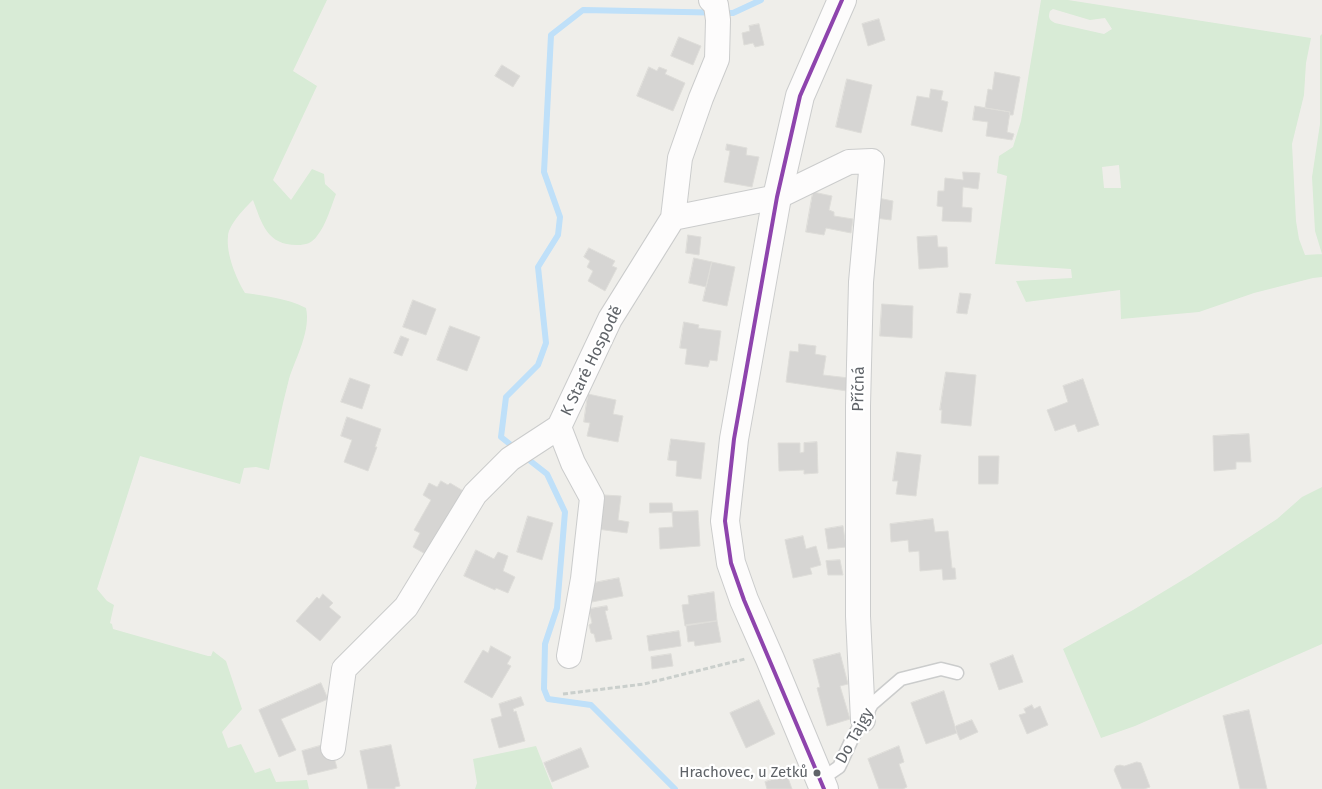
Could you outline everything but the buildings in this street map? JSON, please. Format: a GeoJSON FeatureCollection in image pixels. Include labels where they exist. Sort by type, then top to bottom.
{"type":"FeatureCollection","features":[{"type":"Feature","properties":{"kind":"street"},"geometry":{"type":"LineString","coordinates":[[825,786],[744,600],[731,563],[725,521],[734,439],[777,196],[800,96],[842,0]]}},
{"type":"Feature","properties":{"kind":"street"},"geometry":{"type":"LineString","coordinates":[[715,8],[717,58],[680,158],[672,218],[777,196]]}},
{"type":"Feature","properties":{"kind":"street","name":"Příčná"},"geometry":{"type":"LineString","coordinates":[[777,196],[849,162],[872,160],[861,282],[858,406],[858,616],[863,720]]}},
{"type":"Feature","properties":{"kind":"street","name":"K Staré Hospodě"},"geometry":{"type":"LineString","coordinates":[[333,748],[344,669],[406,607],[474,494],[510,459],[559,427],[610,319],[672,218]]}},
{"type":"Feature","properties":{"kind":"street"},"geometry":{"type":"LineString","coordinates":[[559,427],[573,463],[592,498],[583,579],[569,656]]}},
{"type":"Feature","properties":{"kind":"lane","name":"Do Tajgy"},"geometry":{"type":"LineString","coordinates":[[825,786],[840,767],[872,704],[900,679],[941,669],[957,673]]}},
{"type":"Feature","properties":{"kind":"path"},"geometry":{"type":"LineString","coordinates":[[563,694],[644,684],[768,654]]}},
{"type":"Feature","properties":{"kind":"green space"},"geometry":{"type":"Polygon","coordinates":[[[0,0],[327,0],[293,71],[317,86],[273,180],[291,200],[312,169],[324,174],[325,184],[336,194],[328,216],[320,232],[311,242],[300,245],[287,244],[272,237],[267,232],[253,200],[234,221],[228,236],[232,266],[245,293],[268,296],[306,308],[305,335],[289,379],[269,470],[256,467],[244,468],[240,484],[140,456],[97,589],[107,601],[114,605],[110,623],[113,629],[208,656],[211,656],[213,651],[226,661],[242,709],[222,732],[228,748],[241,744],[255,773],[270,768],[276,782],[307,780],[309,789],[0,789],[0,0]]]}},
{"type":"Feature","properties":{"kind":"green space"},"geometry":{"type":"Polygon","coordinates":[[[1041,0],[1068,0],[1311,38],[1306,63],[1304,95],[1292,144],[1296,221],[1299,239],[1305,255],[1322,254],[1322,277],[1254,293],[1199,312],[1121,319],[1120,290],[1026,302],[1016,281],[1072,278],[1071,269],[995,264],[1007,176],[997,173],[999,156],[1013,147],[1021,121],[1041,0]],[[1053,9],[1050,11],[1049,17],[1055,23],[1104,34],[1112,29],[1105,18],[1090,20],[1053,9]],[[1119,165],[1102,167],[1104,188],[1121,188],[1119,165]]]}},
{"type":"Feature","properties":{"kind":"green space"},"geometry":{"type":"Polygon","coordinates":[[[1322,34],[1322,254],[1315,231],[1312,177],[1320,124],[1320,36],[1322,34]]]}},
{"type":"Feature","properties":{"kind":"green space"},"geometry":{"type":"Polygon","coordinates":[[[1322,487],[1322,644],[1135,726],[1101,738],[1063,649],[1191,575],[1277,519],[1302,497],[1322,487]]]}},
{"type":"Feature","properties":{"kind":"green space"},"geometry":{"type":"Polygon","coordinates":[[[536,746],[553,789],[475,789],[477,783],[473,759],[536,746]]]}},
{"type":"Feature","properties":{"kind":"waterway"},"geometry":{"type":"LineString","coordinates":[[516,449],[501,437],[506,397],[538,365],[546,343],[538,267],[558,235],[560,217],[544,172],[551,35],[583,10],[733,13],[761,0]]}},
{"type":"Feature","properties":{"kind":"waterway"},"geometry":{"type":"LineString","coordinates":[[524,456],[547,474],[565,512],[557,608],[545,644],[544,689],[548,699],[591,705],[675,789]]}},
{"type":"Feature","properties":{"kind":"transit line"},"geometry":{"type":"LineString","coordinates":[[824,789],[744,600],[731,563],[725,521],[734,439],[777,197],[800,96],[842,0]]}},
{"type":"Feature","properties":{"kind":"place","name":"Hrachovec, u Zetků"},"geometry":{"type":"Point","coordinates":[817,773]}}]}
